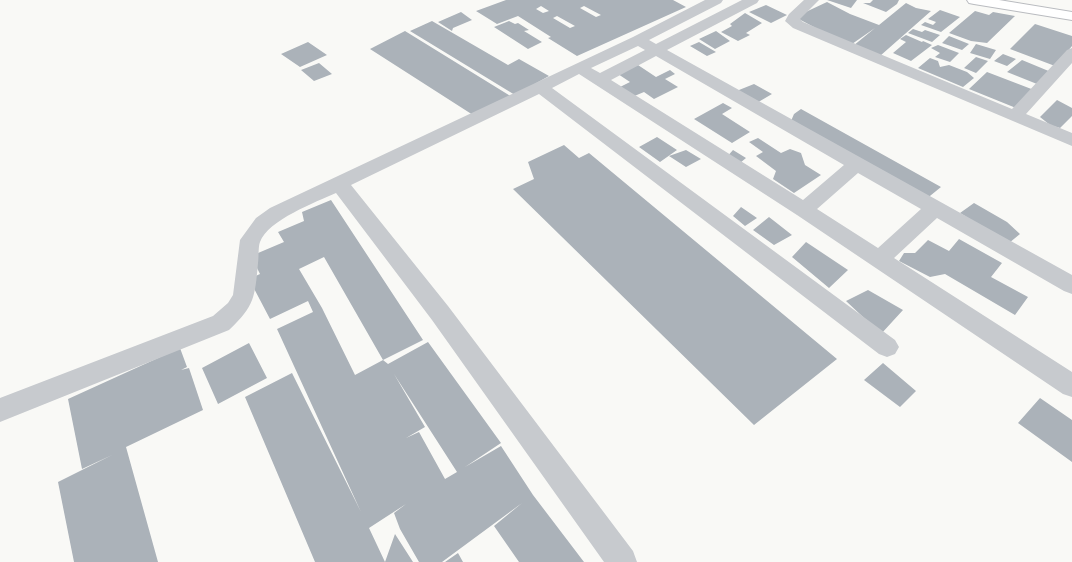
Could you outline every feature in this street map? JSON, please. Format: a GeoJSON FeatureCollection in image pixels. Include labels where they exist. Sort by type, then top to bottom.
{"type":"FeatureCollection","features":[{"type":"Feature","properties":{"kind":"highway"},"geometry":{"type":"LineString","coordinates":[[974,0],[1072,16]]}},
{"type":"Feature","properties":{"kind":"highway"},"geometry":{"type":"LineString","coordinates":[[1033,0],[1072,7]]}},
{"type":"Feature","properties":{"kind":"street"},"geometry":{"type":"LineString","coordinates":[[0,410],[220,323],[236,310],[244,294],[250,240],[262,223],[277,213],[638,40],[716,0]]}},
{"type":"Feature","properties":{"kind":"street"},"geometry":{"type":"LineString","coordinates":[[599,80],[752,0]]}},
{"type":"Feature","properties":{"kind":"street"},"geometry":{"type":"LineString","coordinates":[[812,0],[794,17],[792,21],[1072,140]]}},
{"type":"Feature","properties":{"kind":"street"},"geometry":{"type":"LineString","coordinates":[[638,40],[1072,285]]}},
{"type":"Feature","properties":{"kind":"street"},"geometry":{"type":"LineString","coordinates":[[1015,116],[1072,53]]}},
{"type":"Feature","properties":{"kind":"street"},"geometry":{"type":"LineString","coordinates":[[580,68],[804,210],[1072,386]]}},
{"type":"Feature","properties":{"kind":"street"},"geometry":{"type":"LineString","coordinates":[[540,86],[887,347]]}},
{"type":"Feature","properties":{"kind":"street"},"geometry":{"type":"LineString","coordinates":[[804,210],[857,164]]}},
{"type":"Feature","properties":{"kind":"street"},"geometry":{"type":"LineString","coordinates":[[339,183],[440,313],[622,562]]}},
{"type":"Feature","properties":{"kind":"street"},"geometry":{"type":"LineString","coordinates":[[879,260],[935,208]]}},
{"type":"Feature","properties":{"kind":"building"},"geometry":{"type":"Polygon","coordinates":[[[506,0],[673,0],[686,7],[577,56],[548,38],[551,37],[518,16],[497,24],[476,11],[506,0]],[[541,6],[536,9],[543,13],[549,11],[541,6]],[[584,6],[580,8],[596,17],[601,15],[584,6]],[[557,16],[553,18],[570,28],[575,26],[557,16]]]}},
{"type":"Feature","properties":{"kind":"building"},"geometry":{"type":"Polygon","coordinates":[[[827,0],[857,0],[851,8],[827,0]]]}},
{"type":"Feature","properties":{"kind":"building"},"geometry":{"type":"Polygon","coordinates":[[[873,0],[899,0],[897,4],[886,12],[863,3],[870,3],[873,0]]]}},
{"type":"Feature","properties":{"kind":"building"},"geometry":{"type":"Polygon","coordinates":[[[827,2],[850,14],[879,25],[906,3],[916,8],[931,11],[880,56],[853,46],[875,28],[852,44],[825,33],[795,17],[827,2]]]}},
{"type":"Feature","properties":{"kind":"building"},"geometry":{"type":"Polygon","coordinates":[[[766,5],[787,15],[771,23],[749,12],[766,5]]]}},
{"type":"Feature","properties":{"kind":"building"},"geometry":{"type":"Polygon","coordinates":[[[940,10],[960,17],[941,32],[921,25],[925,22],[933,25],[936,22],[928,19],[940,10]]]}},
{"type":"Feature","properties":{"kind":"building"},"geometry":{"type":"Polygon","coordinates":[[[975,11],[989,15],[993,12],[1015,16],[987,43],[971,41],[949,33],[975,11]]]}},
{"type":"Feature","properties":{"kind":"building"},"geometry":{"type":"Polygon","coordinates":[[[461,12],[472,20],[453,28],[452,31],[438,22],[461,12]]]}},
{"type":"Feature","properties":{"kind":"building"},"geometry":{"type":"Polygon","coordinates":[[[745,13],[762,23],[746,33],[750,35],[738,41],[721,32],[732,26],[730,24],[745,13]]]}},
{"type":"Feature","properties":{"kind":"building"},"geometry":{"type":"Polygon","coordinates":[[[432,21],[508,65],[519,59],[549,76],[515,95],[410,31],[432,21]]]}},
{"type":"Feature","properties":{"kind":"building"},"geometry":{"type":"Polygon","coordinates":[[[509,21],[515,24],[518,23],[529,30],[524,31],[542,42],[528,49],[494,27],[509,21]]]}},
{"type":"Feature","properties":{"kind":"building"},"geometry":{"type":"Polygon","coordinates":[[[1035,24],[1072,36],[1072,46],[1055,66],[1010,49],[1035,24]]]}},
{"type":"Feature","properties":{"kind":"building"},"geometry":{"type":"Polygon","coordinates":[[[913,29],[922,32],[925,30],[940,35],[932,42],[908,33],[913,29]]]}},
{"type":"Feature","properties":{"kind":"building"},"geometry":{"type":"Polygon","coordinates":[[[405,31],[512,97],[473,115],[370,49],[405,31]]]}},
{"type":"Feature","properties":{"kind":"building"},"geometry":{"type":"Polygon","coordinates":[[[716,31],[730,41],[715,49],[699,39],[716,31]]]}},
{"type":"Feature","properties":{"kind":"building"},"geometry":{"type":"Polygon","coordinates":[[[906,35],[932,45],[911,61],[893,53],[906,42],[900,39],[906,35]]]}},
{"type":"Feature","properties":{"kind":"building"},"geometry":{"type":"Polygon","coordinates":[[[949,36],[969,44],[962,50],[942,43],[949,36]]]}},
{"type":"Feature","properties":{"kind":"building"},"geometry":{"type":"Polygon","coordinates":[[[308,42],[327,55],[300,67],[281,54],[308,42]]]}},
{"type":"Feature","properties":{"kind":"building"},"geometry":{"type":"Polygon","coordinates":[[[699,42],[716,52],[707,56],[690,46],[699,42]]]}},
{"type":"Feature","properties":{"kind":"building"},"geometry":{"type":"Polygon","coordinates":[[[976,44],[996,50],[990,59],[970,53],[976,44]]]}},
{"type":"Feature","properties":{"kind":"building"},"geometry":{"type":"Polygon","coordinates":[[[938,45],[959,53],[950,62],[935,57],[940,53],[931,48],[938,45]]]}},
{"type":"Feature","properties":{"kind":"building"},"geometry":{"type":"Polygon","coordinates":[[[1003,54],[1016,59],[1007,66],[994,61],[1003,54]]]}},
{"type":"Feature","properties":{"kind":"building"},"geometry":{"type":"Polygon","coordinates":[[[976,57],[988,61],[976,73],[964,68],[976,57]]]}},
{"type":"Feature","properties":{"kind":"building"},"geometry":{"type":"Polygon","coordinates":[[[930,58],[938,61],[940,67],[949,65],[967,72],[974,78],[963,87],[918,68],[930,58]]]}},
{"type":"Feature","properties":{"kind":"building"},"geometry":{"type":"Polygon","coordinates":[[[1022,60],[1051,72],[1037,84],[1007,72],[1022,60]]]}},
{"type":"Feature","properties":{"kind":"building"},"geometry":{"type":"Polygon","coordinates":[[[319,63],[332,74],[314,81],[301,70],[319,63]]]}},
{"type":"Feature","properties":{"kind":"building"},"geometry":{"type":"Polygon","coordinates":[[[638,65],[656,77],[670,70],[675,74],[665,79],[678,87],[654,99],[644,92],[632,97],[618,88],[630,82],[618,74],[638,65]]]}},
{"type":"Feature","properties":{"kind":"building"},"geometry":{"type":"Polygon","coordinates":[[[987,72],[1034,90],[1016,108],[969,89],[987,72]]]}},
{"type":"Feature","properties":{"kind":"building"},"geometry":{"type":"Polygon","coordinates":[[[754,84],[772,94],[755,104],[734,92],[754,84]]]}},
{"type":"Feature","properties":{"kind":"building"},"geometry":{"type":"Polygon","coordinates":[[[1057,100],[1072,108],[1072,116],[1060,128],[1050,125],[1040,117],[1057,100]]]}},
{"type":"Feature","properties":{"kind":"building"},"geometry":{"type":"Polygon","coordinates":[[[723,103],[732,108],[722,114],[750,132],[732,143],[694,119],[723,103]]]}},
{"type":"Feature","properties":{"kind":"building"},"geometry":{"type":"Polygon","coordinates":[[[801,109],[941,187],[925,200],[791,121],[794,114],[801,109]]]}},
{"type":"Feature","properties":{"kind":"building"},"geometry":{"type":"Polygon","coordinates":[[[657,137],[677,150],[660,162],[639,147],[657,137]]]}},
{"type":"Feature","properties":{"kind":"building"},"geometry":{"type":"Polygon","coordinates":[[[758,138],[781,153],[790,149],[801,153],[805,165],[821,175],[794,193],[773,179],[776,171],[756,156],[763,152],[749,142],[758,138]]]}},
{"type":"Feature","properties":{"kind":"building"},"geometry":{"type":"Polygon","coordinates":[[[564,145],[579,158],[589,153],[837,359],[754,425],[513,189],[534,179],[528,162],[564,145]]]}},
{"type":"Feature","properties":{"kind":"building"},"geometry":{"type":"Polygon","coordinates":[[[686,150],[701,159],[686,167],[669,156],[686,150]]]}},
{"type":"Feature","properties":{"kind":"building"},"geometry":{"type":"Polygon","coordinates":[[[733,150],[746,158],[740,163],[725,159],[733,150]]]}},
{"type":"Feature","properties":{"kind":"building"},"geometry":{"type":"Polygon","coordinates":[[[331,200],[423,340],[383,360],[388,364],[428,342],[501,443],[465,467],[501,446],[533,495],[584,562],[519,562],[494,526],[522,503],[442,562],[419,562],[400,529],[394,513],[406,504],[369,528],[385,562],[315,562],[245,397],[292,373],[361,512],[277,329],[313,312],[308,301],[270,319],[249,279],[260,274],[251,256],[284,242],[278,232],[304,221],[302,212],[331,200]],[[324,257],[299,269],[322,308],[355,375],[383,360],[324,257]],[[394,374],[425,427],[406,438],[419,432],[445,479],[457,472],[394,374]]]}},
{"type":"Feature","properties":{"kind":"building"},"geometry":{"type":"Polygon","coordinates":[[[974,203],[1007,222],[1020,234],[1009,243],[960,213],[974,203]]]}},
{"type":"Feature","properties":{"kind":"building"},"geometry":{"type":"Polygon","coordinates":[[[741,207],[757,218],[745,226],[733,216],[741,207]]]}},
{"type":"Feature","properties":{"kind":"building"},"geometry":{"type":"Polygon","coordinates":[[[769,217],[792,235],[774,245],[753,230],[769,217]]]}},
{"type":"Feature","properties":{"kind":"building"},"geometry":{"type":"Polygon","coordinates":[[[959,239],[1002,263],[991,277],[1028,297],[1015,315],[945,274],[930,277],[899,261],[904,253],[915,253],[928,240],[949,251],[959,239]]]}},
{"type":"Feature","properties":{"kind":"building"},"geometry":{"type":"Polygon","coordinates":[[[806,242],[848,270],[829,288],[792,257],[806,242]]]}},
{"type":"Feature","properties":{"kind":"building"},"geometry":{"type":"Polygon","coordinates":[[[868,290],[903,310],[881,334],[846,301],[868,290]]]}},
{"type":"Feature","properties":{"kind":"building"},"geometry":{"type":"Polygon","coordinates":[[[249,343],[267,378],[218,404],[202,368],[249,343]]]}},
{"type":"Feature","properties":{"kind":"building"},"geometry":{"type":"Polygon","coordinates":[[[180,348],[187,367],[181,370],[189,368],[203,410],[126,447],[158,562],[74,562],[58,482],[112,455],[82,469],[68,399],[180,348]]]}},
{"type":"Feature","properties":{"kind":"building"},"geometry":{"type":"Polygon","coordinates":[[[883,363],[916,391],[900,407],[864,380],[883,363]]]}},
{"type":"Feature","properties":{"kind":"building"},"geometry":{"type":"Polygon","coordinates":[[[1040,398],[1072,420],[1072,462],[1018,423],[1040,398]]]}},
{"type":"Feature","properties":{"kind":"building"},"geometry":{"type":"Polygon","coordinates":[[[395,534],[413,562],[385,562],[395,534]]]}},
{"type":"Feature","properties":{"kind":"building"},"geometry":{"type":"Polygon","coordinates":[[[458,553],[463,562],[445,562],[458,553]]]}}]}
